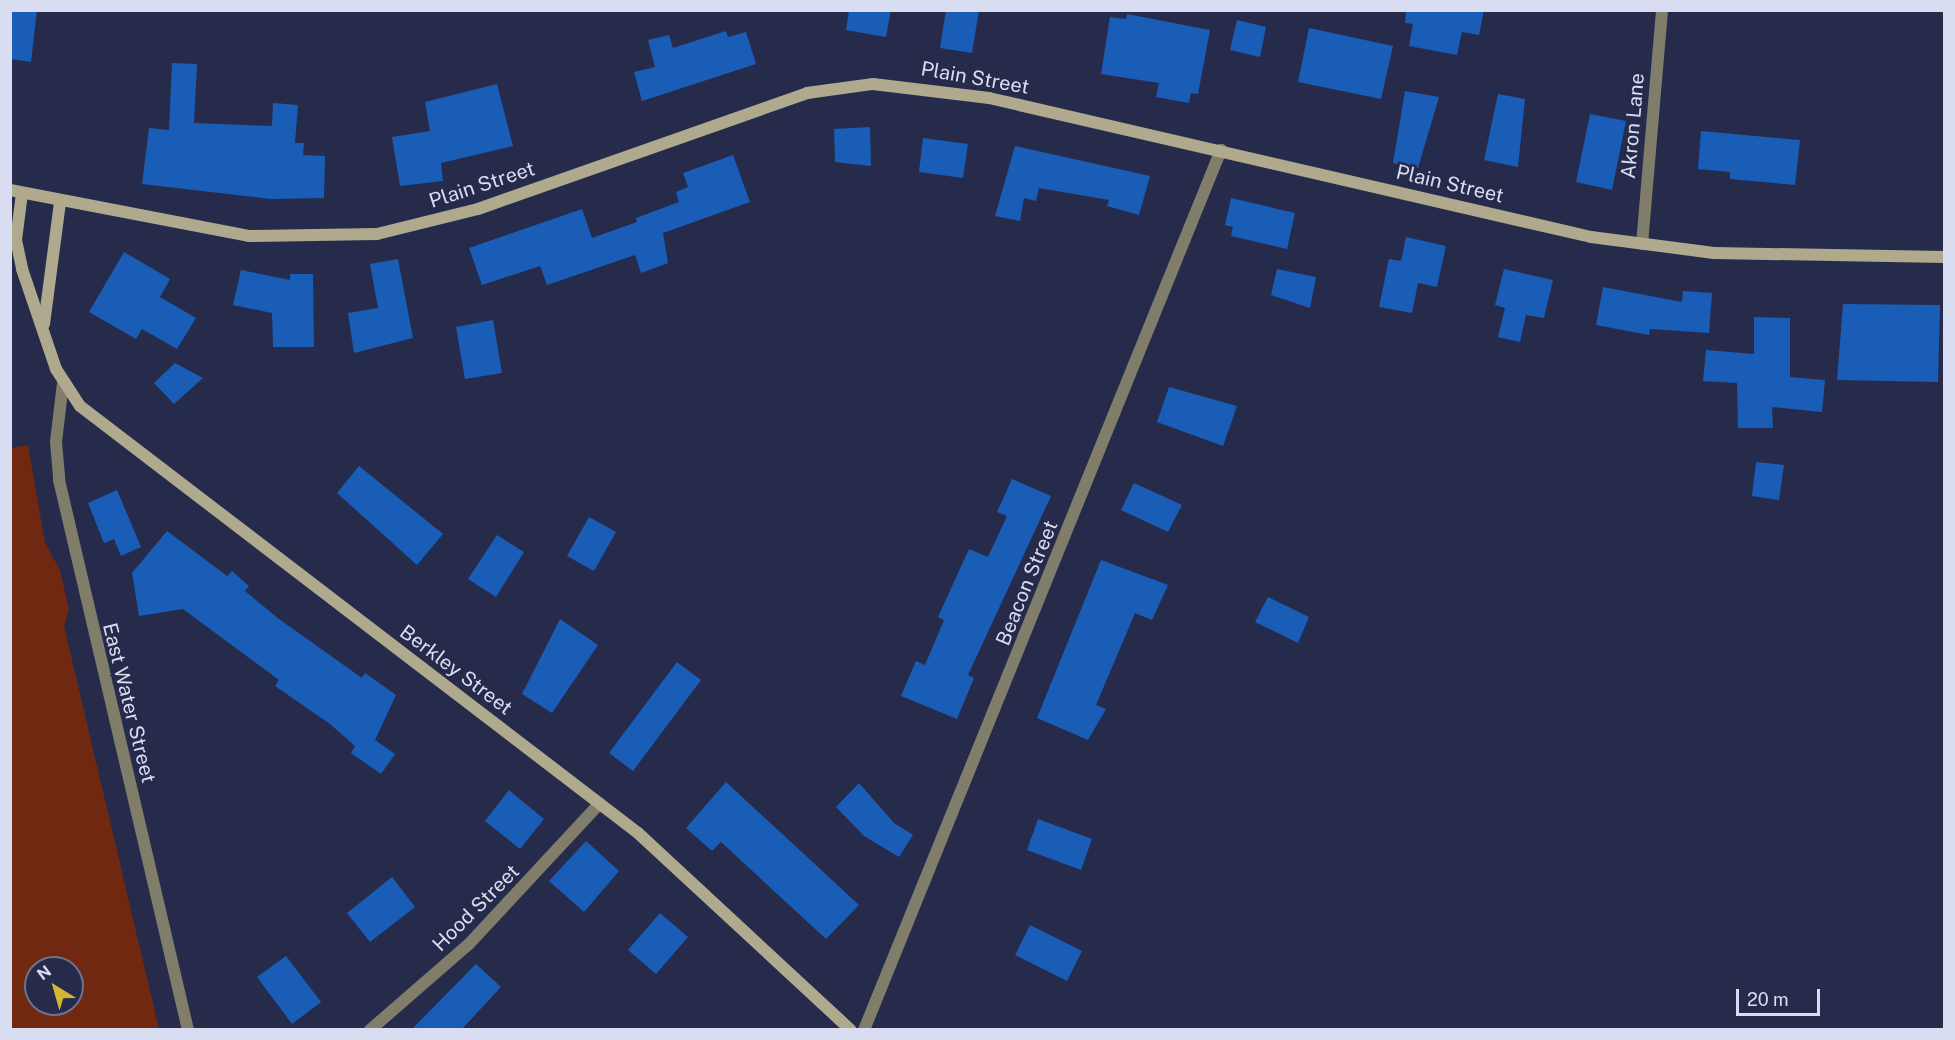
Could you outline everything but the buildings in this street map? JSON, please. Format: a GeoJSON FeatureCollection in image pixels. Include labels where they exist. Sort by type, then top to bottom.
{"type":"FeatureCollection","features":[{"type":"Feature","properties":{"kind":"main road","name":"Plain Street"},"geometry":{"type":"LineString","coordinates":[[16,192],[249,236],[317,239],[377,234],[478,209],[807,93],[873,84],[989,98],[1642,244],[1808,257],[1944,257]]}},
{"type":"Feature","properties":{"kind":"main road"},"geometry":{"type":"LineString","coordinates":[[16,192],[18,254],[46,340]]}},
{"type":"Feature","properties":{"kind":"main road"},"geometry":{"type":"LineString","coordinates":[[46,340],[46,291],[60,202]]}},
{"type":"Feature","properties":{"kind":"main road","name":"Berkley Street"},"geometry":{"type":"LineString","coordinates":[[46,340],[63,383],[120,442],[600,803],[714,899],[851,1029]]}},
{"type":"Feature","properties":{"kind":"street","name":"Akron Lane"},"geometry":{"type":"LineString","coordinates":[[1642,244],[1662,10]]}},
{"type":"Feature","properties":{"kind":"street","name":"Beacon Street"},"geometry":{"type":"LineString","coordinates":[[864,1029],[1221,150]]}},
{"type":"Feature","properties":{"kind":"street","name":"East Water Street"},"geometry":{"type":"LineString","coordinates":[[63,383],[56,442],[59,480],[188,1029]]}},
{"type":"Feature","properties":{"kind":"street","name":"Hood Street"},"geometry":{"type":"LineString","coordinates":[[370,1029],[469,944],[600,803]]}},
{"type":"Feature","properties":{"kind":"shaded area"},"geometry":{"type":"Polygon","coordinates":[[[28,445],[45,543],[60,570],[69,610],[64,626],[159,1029],[11,1029],[10,448],[28,445]]]}}]}
